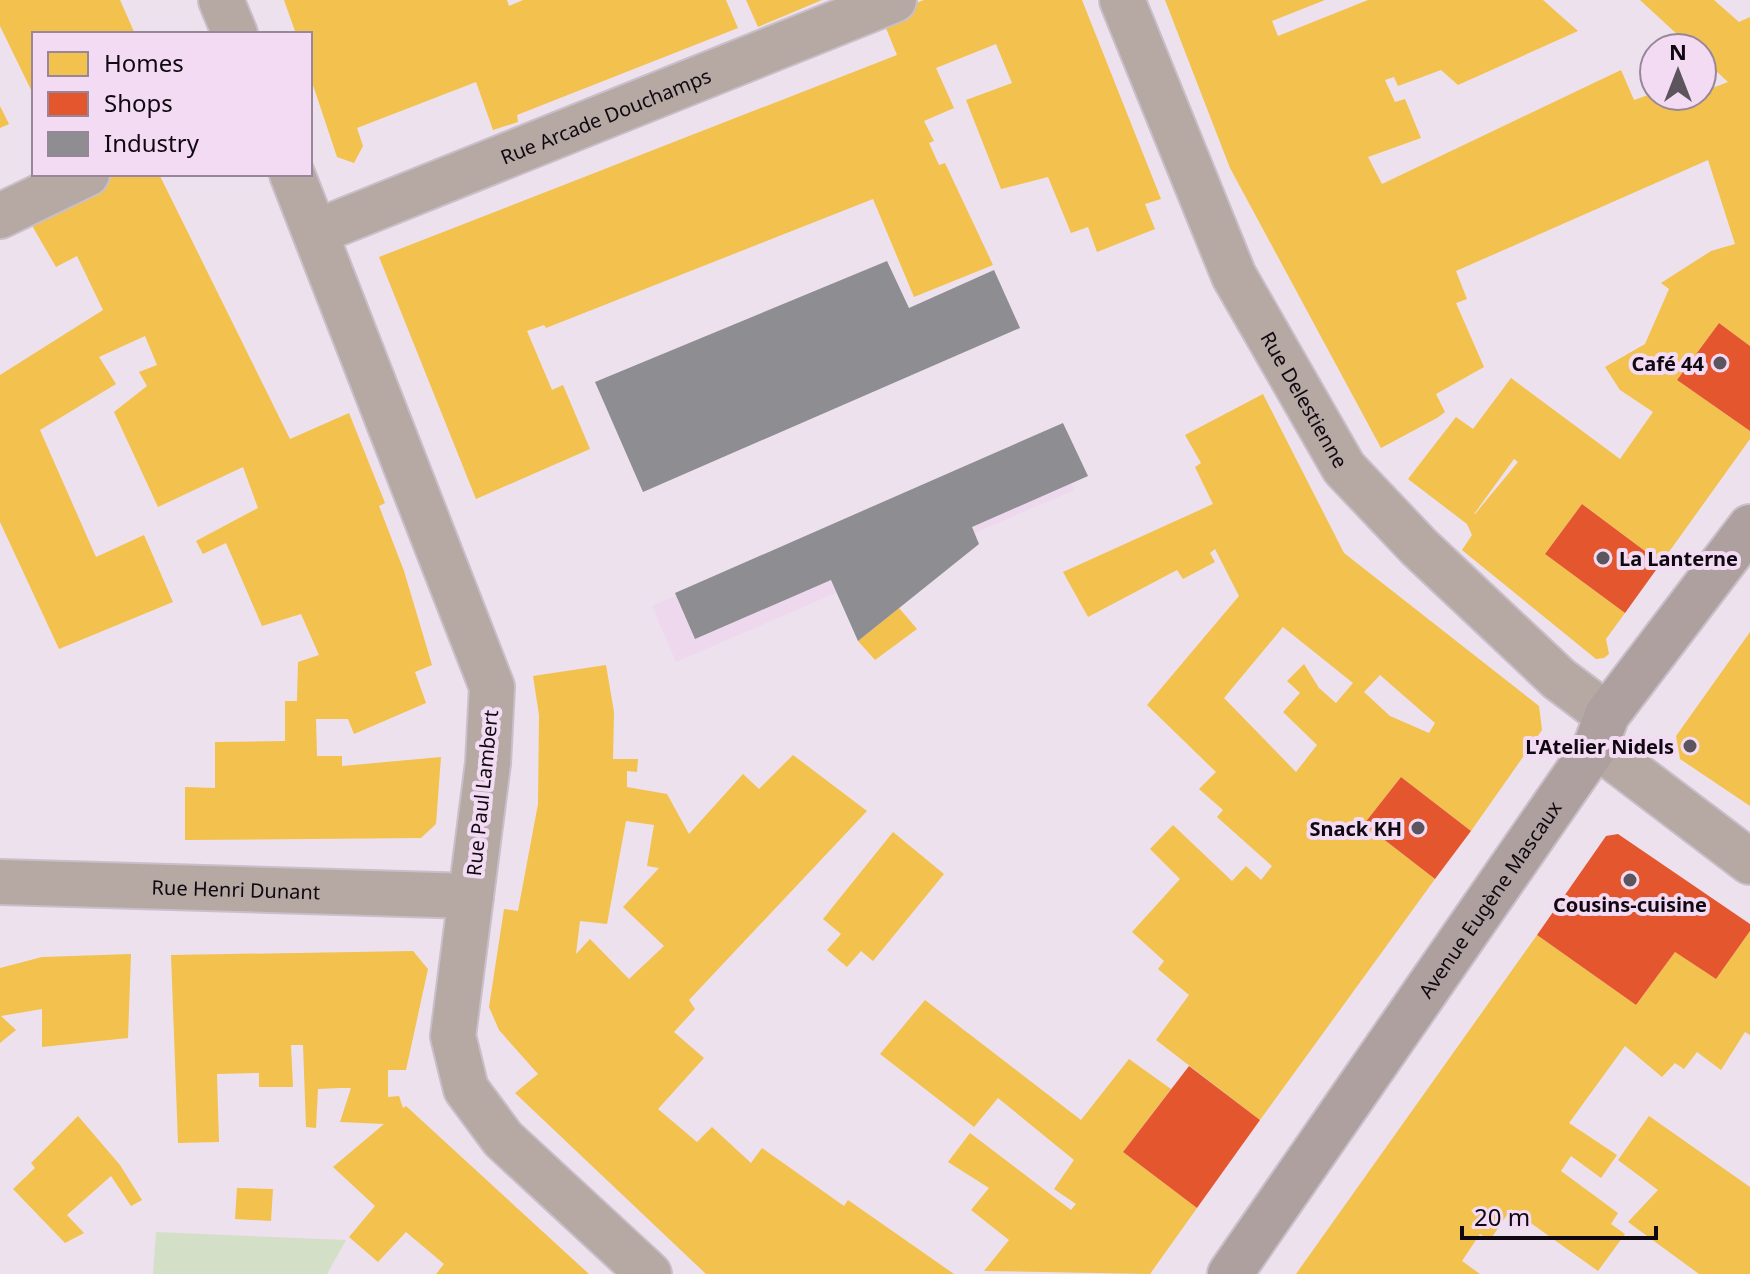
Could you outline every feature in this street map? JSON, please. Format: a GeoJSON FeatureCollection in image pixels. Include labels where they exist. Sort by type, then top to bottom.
{"type":"FeatureCollection","features":[{"type":"Feature","properties":{"kind":"main road","name":"Avenue Eugène Mascaux"},"geometry":{"type":"LineString","coordinates":[[1230,1274],[1602,730],[1750,527]]}},
{"type":"Feature","properties":{"kind":"street"},"geometry":{"type":"LineString","coordinates":[[221,0],[234,32]]}},
{"type":"Feature","properties":{"kind":"street","name":"Rue Arcade Douchamps"},"geometry":{"type":"LineString","coordinates":[[316,232],[894,0]]}},
{"type":"Feature","properties":{"kind":"street","name":"Rue Delestienne"},"geometry":{"type":"LineString","coordinates":[[1122,0],[1234,276],[1344,468],[1419,547],[1559,679],[1602,730],[1750,862]]}},
{"type":"Feature","properties":{"kind":"street"},"geometry":{"type":"LineString","coordinates":[[0,216],[83,176]]}},
{"type":"Feature","properties":{"kind":"street","name":"Rue Paul Lambert"},"geometry":{"type":"LineString","coordinates":[[293,176],[492,687],[488,763],[453,1036],[466,1089],[503,1139],[649,1274]]}},
{"type":"Feature","properties":{"kind":"street","name":"Rue Henri Dunant"},"geometry":{"type":"LineString","coordinates":[[0,882],[471,896]]}},
{"type":"Feature","properties":{"kind":"shaded area"},"geometry":{"type":"Polygon","coordinates":[[[1050,434],[1074,490],[676,662],[652,606],[1050,434]]]}},
{"type":"Feature","properties":{"kind":"green space"},"geometry":{"type":"Polygon","coordinates":[[[156,1232],[346,1240],[327,1274],[153,1274],[156,1232]]]}},
{"type":"Feature","properties":{"kind":"building: Homes"},"geometry":{"type":"Polygon","coordinates":[[[0,0],[120,0],[134,32],[32,32],[32,92],[0,26],[0,0]]]}},
{"type":"Feature","properties":{"kind":"building: Homes"},"geometry":{"type":"Polygon","coordinates":[[[284,0],[507,0],[509,6],[523,0],[726,0],[738,28],[517,115],[518,122],[493,130],[476,82],[357,128],[363,146],[354,163],[337,157],[312,82],[312,32],[295,32],[284,0]]]}},
{"type":"Feature","properties":{"kind":"building: Homes"},"geometry":{"type":"Polygon","coordinates":[[[746,0],[822,0],[758,27],[746,0]]]}},
{"type":"Feature","properties":{"kind":"building: Homes"},"geometry":{"type":"Polygon","coordinates":[[[924,0],[1082,0],[1161,199],[1145,204],[1155,229],[1097,252],[1088,227],[1071,233],[1048,177],[1001,189],[966,100],[1012,83],[996,44],[936,68],[954,108],[924,121],[934,141],[929,143],[939,165],[945,163],[993,265],[914,297],[873,199],[546,328],[544,325],[527,331],[552,390],[563,385],[590,449],[476,499],[379,257],[897,55],[881,16],[924,0]]]}},
{"type":"Feature","properties":{"kind":"building: Homes"},"geometry":{"type":"Polygon","coordinates":[[[1165,0],[1325,0],[1272,21],[1278,36],[1368,0],[1543,0],[1578,31],[1458,85],[1441,70],[1398,86],[1394,77],[1385,80],[1395,102],[1405,99],[1421,138],[1368,157],[1382,184],[1621,70],[1634,100],[1638,99],[1638,112],[1718,112],[1718,86],[1728,82],[1718,73],[1718,32],[1675,32],[1640,0],[1714,0],[1739,22],[1750,17],[1750,346],[1719,323],[1677,380],[1750,431],[1750,439],[1661,563],[1582,504],[1545,554],[1625,613],[1606,639],[1609,654],[1596,659],[1462,550],[1472,535],[1467,524],[1408,479],[1456,417],[1473,429],[1511,378],[1620,459],[1653,412],[1620,390],[1605,367],[1645,344],[1669,289],[1661,283],[1711,251],[1735,244],[1708,160],[1456,271],[1467,299],[1456,303],[1484,367],[1436,394],[1445,412],[1381,448],[1230,168],[1165,0]],[[1514,459],[1475,514],[1518,462],[1514,459]]]}},
{"type":"Feature","properties":{"kind":"building: Homes"},"geometry":{"type":"Polygon","coordinates":[[[0,106],[9,124],[0,128],[0,106]]]}},
{"type":"Feature","properties":{"kind":"building: Homes"},"geometry":{"type":"Polygon","coordinates":[[[114,176],[160,176],[290,439],[349,413],[385,503],[379,506],[404,571],[432,665],[415,672],[426,703],[354,734],[348,719],[316,719],[317,756],[342,756],[342,766],[441,757],[436,824],[421,838],[185,840],[185,787],[215,788],[215,742],[285,741],[285,701],[297,701],[298,662],[319,655],[301,614],[262,626],[226,543],[203,554],[196,541],[258,508],[243,467],[158,507],[114,412],[147,386],[139,372],[157,365],[145,336],[99,357],[116,384],[40,430],[96,557],[144,535],[173,602],[59,649],[0,522],[0,375],[103,310],[77,256],[56,267],[27,217],[114,176]]]}},
{"type":"Feature","properties":{"kind":"building: Homes"},"geometry":{"type":"Polygon","coordinates":[[[1263,394],[1344,553],[1539,706],[1542,730],[1471,831],[1401,777],[1364,824],[1435,879],[1260,1120],[1156,1040],[1189,995],[1158,969],[1164,961],[1132,932],[1180,879],[1150,849],[1173,825],[1232,881],[1246,866],[1261,880],[1272,866],[1217,817],[1223,810],[1199,789],[1216,772],[1147,705],[1239,596],[1215,549],[1210,553],[1215,562],[1183,579],[1177,570],[1088,617],[1063,572],[1213,504],[1195,467],[1201,463],[1185,435],[1263,394]],[[1283,627],[1224,698],[1296,772],[1317,745],[1283,712],[1300,693],[1287,681],[1304,664],[1319,688],[1336,703],[1353,683],[1283,627]],[[1380,675],[1364,692],[1390,716],[1429,733],[1435,723],[1380,675]]]}},
{"type":"Feature","properties":{"kind":"building: Homes"},"geometry":{"type":"Polygon","coordinates":[[[899,608],[917,629],[875,660],[858,641],[899,608]]]}},
{"type":"Feature","properties":{"kind":"building: Homes"},"geometry":{"type":"Polygon","coordinates":[[[1750,632],[1750,806],[1680,759],[1676,736],[1750,632]]]}},
{"type":"Feature","properties":{"kind":"building: Homes"},"geometry":{"type":"Polygon","coordinates":[[[606,665],[614,712],[613,759],[638,759],[637,772],[627,771],[627,787],[667,794],[689,834],[743,774],[759,789],[793,755],[867,811],[689,1000],[695,1009],[674,1032],[704,1058],[658,1109],[697,1142],[712,1127],[751,1163],[762,1148],[844,1206],[848,1200],[954,1274],[706,1274],[515,1093],[538,1074],[499,1030],[489,1007],[504,909],[518,911],[538,804],[539,715],[533,676],[606,665]],[[626,821],[607,924],[580,921],[576,954],[590,939],[629,979],[664,946],[623,907],[659,868],[647,866],[654,825],[626,821]]]}},
{"type":"Feature","properties":{"kind":"building: Homes"},"geometry":{"type":"Polygon","coordinates":[[[893,832],[944,874],[873,961],[861,951],[847,967],[827,950],[841,934],[823,919],[893,832]]]}},
{"type":"Feature","properties":{"kind":"building: Homes"},"geometry":{"type":"Polygon","coordinates":[[[1750,931],[1750,1035],[1745,1032],[1721,1070],[1697,1052],[1684,1069],[1675,1063],[1662,1077],[1625,1046],[1569,1123],[1617,1155],[1601,1178],[1571,1156],[1561,1171],[1618,1213],[1611,1224],[1625,1234],[1598,1271],[1511,1209],[1490,1240],[1480,1234],[1462,1261],[1480,1274],[1296,1274],[1537,935],[1636,1005],[1675,952],[1716,979],[1750,931]]]}},
{"type":"Feature","properties":{"kind":"building: Homes"},"geometry":{"type":"Polygon","coordinates":[[[413,951],[428,969],[406,1070],[388,1070],[388,1097],[399,1096],[403,1108],[406,1106],[589,1274],[436,1274],[444,1264],[406,1232],[378,1262],[349,1237],[375,1206],[333,1167],[384,1124],[340,1122],[351,1088],[340,1088],[318,1089],[316,1128],[306,1127],[303,1045],[291,1045],[293,1087],[259,1087],[259,1073],[217,1074],[219,1142],[178,1143],[171,955],[413,951]]]}},
{"type":"Feature","properties":{"kind":"building: Homes"},"geometry":{"type":"Polygon","coordinates":[[[131,954],[128,1038],[42,1047],[42,1009],[1,1016],[16,1030],[0,1043],[0,968],[42,957],[131,954]]]}},
{"type":"Feature","properties":{"kind":"building: Homes"},"geometry":{"type":"Polygon","coordinates":[[[925,1000],[1081,1120],[1129,1059],[1171,1089],[1123,1152],[1197,1208],[1150,1274],[984,1271],[1009,1240],[971,1210],[989,1188],[948,1162],[970,1133],[1071,1210],[1076,1204],[1054,1189],[1074,1160],[998,1098],[974,1127],[880,1054],[925,1000]]]}},
{"type":"Feature","properties":{"kind":"building: Homes"},"geometry":{"type":"Polygon","coordinates":[[[78,1116],[120,1165],[142,1200],[131,1206],[111,1176],[67,1215],[84,1233],[65,1243],[13,1189],[35,1168],[31,1163],[78,1116]]]}},
{"type":"Feature","properties":{"kind":"building: Homes"},"geometry":{"type":"Polygon","coordinates":[[[1649,1116],[1750,1187],[1750,1274],[1699,1274],[1628,1222],[1658,1190],[1618,1160],[1649,1116]]]}},
{"type":"Feature","properties":{"kind":"building: Homes"},"geometry":{"type":"Polygon","coordinates":[[[237,1188],[273,1189],[271,1221],[235,1219],[237,1188]]]}},
{"type":"Feature","properties":{"kind":"building: Shops","name":"Café 44"},"geometry":{"type":"Polygon","coordinates":[[[1719,323],[1750,346],[1750,431],[1677,380],[1719,323]]]}},
{"type":"Feature","properties":{"kind":"building: Shops","name":"La Lanterne"},"geometry":{"type":"Polygon","coordinates":[[[1582,504],[1661,563],[1625,613],[1545,554],[1582,504]]]}},
{"type":"Feature","properties":{"kind":"building: Shops","name":"Snack KH"},"geometry":{"type":"Polygon","coordinates":[[[1401,777],[1471,831],[1435,879],[1364,824],[1401,777]]]}},
{"type":"Feature","properties":{"kind":"building: Shops","name":"Cousins-cuisine"},"geometry":{"type":"Polygon","coordinates":[[[1618,834],[1750,924],[1750,931],[1716,979],[1675,952],[1636,1005],[1537,935],[1606,836],[1618,834]]]}},
{"type":"Feature","properties":{"kind":"building: Shops"},"geometry":{"type":"Polygon","coordinates":[[[1189,1066],[1260,1120],[1197,1208],[1123,1152],[1189,1066]]]}},
{"type":"Feature","properties":{"kind":"building: Industry"},"geometry":{"type":"Polygon","coordinates":[[[887,261],[909,308],[994,270],[1020,328],[643,492],[595,382],[887,261]]]}},
{"type":"Feature","properties":{"kind":"building: Industry"},"geometry":{"type":"Polygon","coordinates":[[[1063,423],[1088,476],[972,527],[979,544],[858,641],[831,580],[695,639],[675,593],[1063,423]]]}},
{"type":"Feature","properties":{"kind":"place","name":"Café 44"},"geometry":{"type":"Point","coordinates":[1720,363]}},
{"type":"Feature","properties":{"kind":"place","name":"La Lanterne"},"geometry":{"type":"Point","coordinates":[1603,558]}},
{"type":"Feature","properties":{"kind":"place","name":"L'Atelier Nidels"},"geometry":{"type":"Point","coordinates":[1690,746]}},
{"type":"Feature","properties":{"kind":"place","name":"Snack KH"},"geometry":{"type":"Point","coordinates":[1418,828]}},
{"type":"Feature","properties":{"kind":"place","name":"Cousins-cuisine"},"geometry":{"type":"Point","coordinates":[1630,880]}}]}
